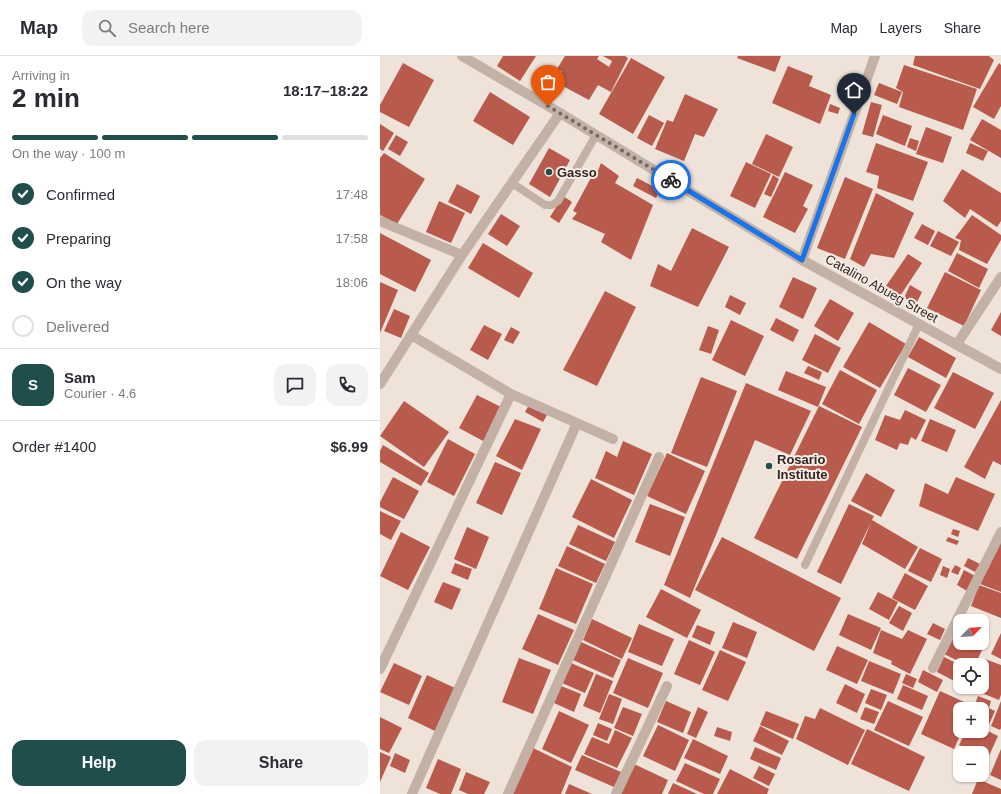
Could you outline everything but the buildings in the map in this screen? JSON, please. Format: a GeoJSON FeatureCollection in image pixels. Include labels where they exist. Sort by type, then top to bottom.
{"type":"FeatureCollection","features":[{"type":"Feature","properties":{"kind":"street","name":"Catalino Abueg Street"},"geometry":{"type":"LineString","coordinates":[[462,56],[560,112],[802,260],[1001,369]]}},
{"type":"Feature","properties":{"kind":"street"},"geometry":{"type":"LineString","coordinates":[[802,260],[875,56]]}},
{"type":"Feature","properties":{"kind":"street"},"geometry":{"type":"LineString","coordinates":[[380,384],[462,255],[560,112]]}},
{"type":"Feature","properties":{"kind":"street"},"geometry":{"type":"LineString","coordinates":[[380,221],[462,255]]}},
{"type":"Feature","properties":{"kind":"street"},"geometry":{"type":"LineString","coordinates":[[957,344],[1001,277]]}},
{"type":"Feature","properties":{"kind":"street"},"geometry":{"type":"LineString","coordinates":[[411,335],[511,394],[613,439]]}},
{"type":"Feature","properties":{"kind":"street"},"geometry":{"type":"LineString","coordinates":[[380,669],[511,394]]}},
{"type":"Feature","properties":{"kind":"street"},"geometry":{"type":"LineString","coordinates":[[412,794],[577,423]]}},
{"type":"Feature","properties":{"kind":"street"},"geometry":{"type":"LineString","coordinates":[[508,794],[659,458]]}},
{"type":"Feature","properties":{"kind":"street"},"geometry":{"type":"LineString","coordinates":[[933,668],[1001,532]]}},
{"type":"Feature","properties":{"kind":"street"},"geometry":{"type":"LineString","coordinates":[[616,794],[667,686]]}},
{"type":"Feature","properties":{"kind":"lane"},"geometry":{"type":"LineString","coordinates":[[512,183],[545,205],[552,205],[558,201],[596,135]]}},
{"type":"Feature","properties":{"kind":"lane"},"geometry":{"type":"LineString","coordinates":[[805,565],[919,324]]}},
{"type":"Feature","properties":{"kind":"way so far"},"geometry":{"type":"LineString","coordinates":[[548,106],[671,180]]}},
{"type":"Feature","properties":{"kind":"place","name":"Gasso"},"geometry":{"type":"Point","coordinates":[549,172]}},
{"type":"Feature","properties":{"kind":"place","name":"Rosario Institute"},"geometry":{"type":"Point","coordinates":[769,466]}},
{"type":"Feature","properties":{"kind":"route"},"geometry":{"type":"LineString","coordinates":[[671,180],[802,260],[854,114]]}}]}
